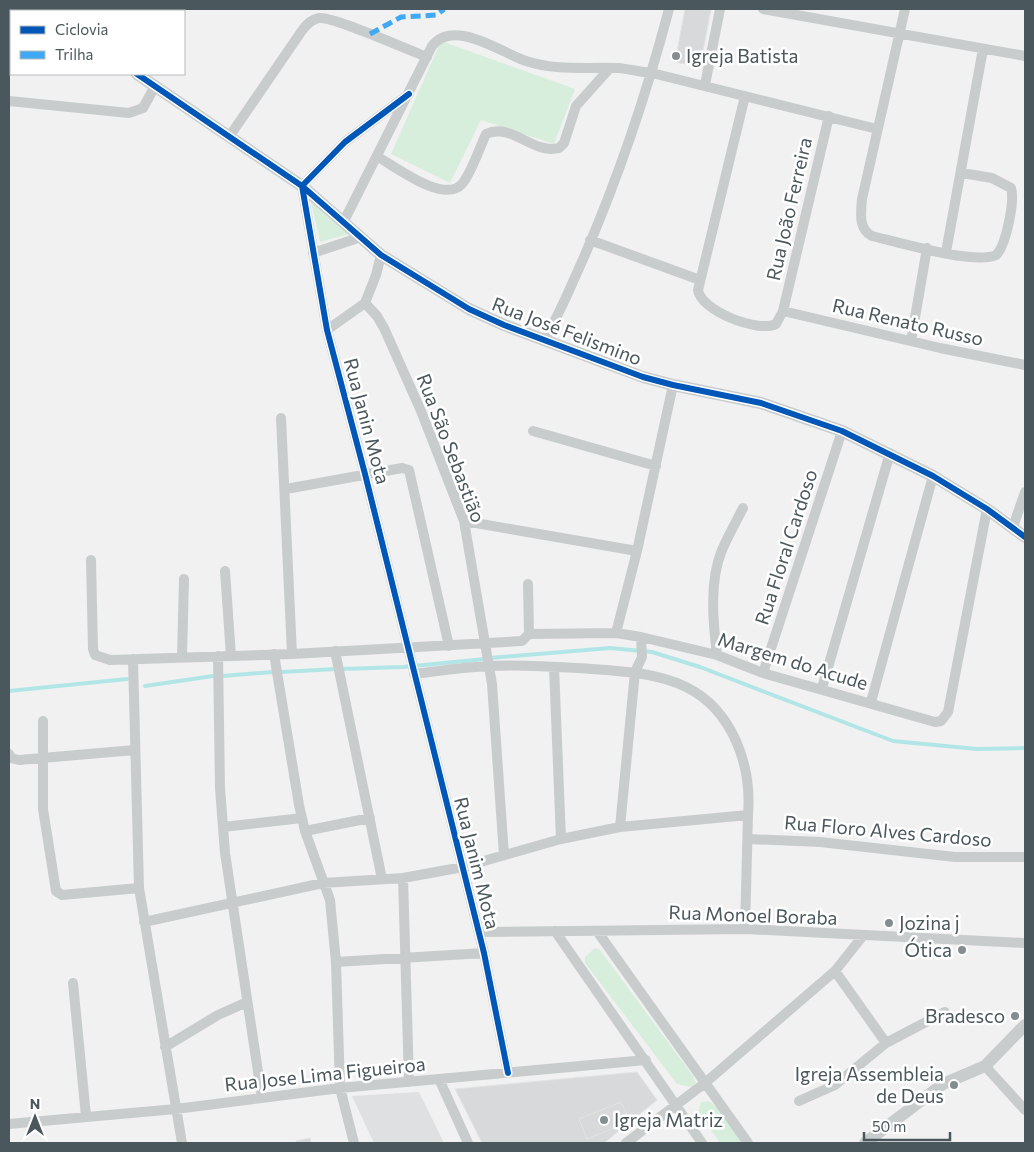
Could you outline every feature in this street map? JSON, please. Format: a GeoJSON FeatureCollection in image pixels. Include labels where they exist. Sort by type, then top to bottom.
{"type":"FeatureCollection","features":[{"type":"Feature","properties":{"kind":"street"},"geometry":{"type":"LineString","coordinates":[[544,341],[590,240],[634,133],[669,9]]}},
{"type":"Feature","properties":{"kind":"street"},"geometry":{"type":"LineString","coordinates":[[705,85],[720,9]]}},
{"type":"Feature","properties":{"kind":"street"},"geometry":{"type":"LineString","coordinates":[[763,9],[1025,56]]}},
{"type":"Feature","properties":{"kind":"street"},"geometry":{"type":"LineString","coordinates":[[905,9],[862,199],[862,226],[872,236],[946,252],[977,258],[996,254],[1002,245],[1013,202],[1012,191],[1007,185],[992,178],[962,172]]}},
{"type":"Feature","properties":{"kind":"street"},"geometry":{"type":"LineString","coordinates":[[230,137],[301,32],[316,19],[323,18],[342,23],[427,56]]}},
{"type":"Feature","properties":{"kind":"street"},"geometry":{"type":"LineString","coordinates":[[344,221],[378,157],[427,56],[439,38],[457,34],[518,58],[551,67],[610,68],[652,73]]}},
{"type":"Feature","properties":{"kind":"street"},"geometry":{"type":"LineString","coordinates":[[946,252],[984,49]]}},
{"type":"Feature","properties":{"kind":"street"},"geometry":{"type":"LineString","coordinates":[[378,157],[423,183],[445,190],[453,189],[463,183],[486,134],[491,131],[502,131],[548,149],[560,148],[564,143],[576,106],[610,68]]}},
{"type":"Feature","properties":{"kind":"street","name":"Rua João Ferreira"},"geometry":{"type":"LineString","coordinates":[[652,73],[877,129]]}},
{"type":"Feature","properties":{"kind":"street","name":"Rua José Felismino"},"geometry":{"type":"LineString","coordinates":[[139,75],[302,186],[381,255],[469,309],[544,341],[673,385],[761,403],[842,431],[890,453],[933,476],[1013,527],[1025,537]]}},
{"type":"Feature","properties":{"kind":"street"},"geometry":{"type":"LineString","coordinates":[[9,101],[129,113],[143,108],[155,86]]}},
{"type":"Feature","properties":{"kind":"street"},"geometry":{"type":"LineString","coordinates":[[302,186],[345,142],[409,94]]}},
{"type":"Feature","properties":{"kind":"street"},"geometry":{"type":"LineString","coordinates":[[745,96],[700,280],[699,293],[704,302],[743,323],[770,327],[778,322],[783,311]]}},
{"type":"Feature","properties":{"kind":"street","name":"Rua João Ferreira"},"geometry":{"type":"LineString","coordinates":[[783,311],[829,116]]}},
{"type":"Feature","properties":{"kind":"street","name":"Rua Janin Mota"},"geometry":{"type":"LineString","coordinates":[[302,186],[312,253],[327,330],[413,668]]}},
{"type":"Feature","properties":{"kind":"street"},"geometry":{"type":"LineString","coordinates":[[312,253],[361,237]]}},
{"type":"Feature","properties":{"kind":"street"},"geometry":{"type":"LineString","coordinates":[[590,240],[700,280]]}},
{"type":"Feature","properties":{"kind":"street"},"geometry":{"type":"LineString","coordinates":[[911,341],[927,248]]}},
{"type":"Feature","properties":{"kind":"street"},"geometry":{"type":"LineString","coordinates":[[327,330],[365,303],[376,276],[381,255]]}},
{"type":"Feature","properties":{"kind":"street","name":"Rua São Sebastião"},"geometry":{"type":"LineString","coordinates":[[365,303],[377,316],[384,328],[421,410],[464,521],[490,666],[504,855]]}},
{"type":"Feature","properties":{"kind":"street","name":"Rua Renato Russo"},"geometry":{"type":"LineString","coordinates":[[783,311],[1025,365]]}},
{"type":"Feature","properties":{"kind":"street"},"geometry":{"type":"LineString","coordinates":[[91,560],[94,655],[110,660],[292,654],[449,646],[486,644],[526,638],[616,633],[637,551],[673,385]]}},
{"type":"Feature","properties":{"kind":"street"},"geometry":{"type":"LineString","coordinates":[[281,418],[286,490],[292,654]]}},
{"type":"Feature","properties":{"kind":"street"},"geometry":{"type":"LineString","coordinates":[[533,431],[656,466]]}},
{"type":"Feature","properties":{"kind":"street","name":"Rua Floral Cardoso"},"geometry":{"type":"LineString","coordinates":[[763,673],[842,431]]}},
{"type":"Feature","properties":{"kind":"street"},"geometry":{"type":"LineString","coordinates":[[822,688],[890,453]]}},
{"type":"Feature","properties":{"kind":"street"},"geometry":{"type":"LineString","coordinates":[[286,490],[365,474],[407,468],[411,473],[449,646]]}},
{"type":"Feature","properties":{"kind":"street"},"geometry":{"type":"LineString","coordinates":[[870,702],[933,476]]}},
{"type":"Feature","properties":{"kind":"street"},"geometry":{"type":"LineString","coordinates":[[1013,527],[1025,492]]}},
{"type":"Feature","properties":{"kind":"street"},"geometry":{"type":"LineString","coordinates":[[717,655],[713,629],[716,574],[722,551],[743,508]]}},
{"type":"Feature","properties":{"kind":"street","name":"Margem do Acude"},"geometry":{"type":"LineString","coordinates":[[616,633],[642,641],[717,655],[763,673],[822,688],[935,722],[941,721],[948,712],[987,510]]}},
{"type":"Feature","properties":{"kind":"street"},"geometry":{"type":"LineString","coordinates":[[464,521],[637,551]]}},
{"type":"Feature","properties":{"kind":"street"},"geometry":{"type":"LineString","coordinates":[[225,570],[231,656]]}},
{"type":"Feature","properties":{"kind":"street"},"geometry":{"type":"LineString","coordinates":[[182,657],[184,579]]}},
{"type":"Feature","properties":{"kind":"street"},"geometry":{"type":"LineString","coordinates":[[526,638],[528,584]]}},
{"type":"Feature","properties":{"kind":"street"},"geometry":{"type":"LineString","coordinates":[[620,827],[635,672],[642,657],[642,641]]}},
{"type":"Feature","properties":{"kind":"street"},"geometry":{"type":"LineString","coordinates":[[335,651],[382,879]]}},
{"type":"Feature","properties":{"kind":"street"},"geometry":{"type":"LineString","coordinates":[[274,654],[302,818],[330,900],[336,962],[340,1088],[354,1143]]}},
{"type":"Feature","properties":{"kind":"street"},"geometry":{"type":"LineString","coordinates":[[218,656],[223,827],[232,903],[262,1098]]}},
{"type":"Feature","properties":{"kind":"street"},"geometry":{"type":"LineString","coordinates":[[133,659],[139,888],[182,1143]]}},
{"type":"Feature","properties":{"kind":"street"},"geometry":{"type":"LineString","coordinates":[[554,667],[561,839]]}},
{"type":"Feature","properties":{"kind":"street"},"geometry":{"type":"LineString","coordinates":[[413,668],[554,667],[635,672],[685,687],[713,706],[730,728],[742,756],[750,792],[745,929]]}},
{"type":"Feature","properties":{"kind":"street","name":"Rua Janim Mota"},"geometry":{"type":"LineString","coordinates":[[413,668],[484,953],[508,1073]]}},
{"type":"Feature","properties":{"kind":"street"},"geometry":{"type":"LineString","coordinates":[[43,721],[43,809],[56,891],[62,895],[139,888]]}},
{"type":"Feature","properties":{"kind":"street"},"geometry":{"type":"LineString","coordinates":[[9,754],[11,758],[15,759],[136,750]]}},
{"type":"Feature","properties":{"kind":"street"},"geometry":{"type":"LineString","coordinates":[[144,922],[324,882],[403,878],[463,867],[561,839],[620,827],[748,816]]}},
{"type":"Feature","properties":{"kind":"street"},"geometry":{"type":"LineString","coordinates":[[223,827],[302,818]]}},
{"type":"Feature","properties":{"kind":"street"},"geometry":{"type":"LineString","coordinates":[[306,831],[370,818]]}},
{"type":"Feature","properties":{"kind":"street","name":"Rua Floro Alves Cardoso"},"geometry":{"type":"LineString","coordinates":[[748,838],[820,842],[955,857],[1025,857]]}},
{"type":"Feature","properties":{"kind":"street"},"geometry":{"type":"LineString","coordinates":[[403,878],[409,1082]]}},
{"type":"Feature","properties":{"kind":"street","name":"Rua Monoel Boraba"},"geometry":{"type":"LineString","coordinates":[[479,932],[745,929],[1025,943]]}},
{"type":"Feature","properties":{"kind":"street"},"geometry":{"type":"LineString","coordinates":[[555,931],[702,1143]]}},
{"type":"Feature","properties":{"kind":"street"},"geometry":{"type":"LineString","coordinates":[[597,931],[748,1143]]}},
{"type":"Feature","properties":{"kind":"street"},"geometry":{"type":"LineString","coordinates":[[626,1143],[705,1083],[835,972],[862,936]]}},
{"type":"Feature","properties":{"kind":"street"},"geometry":{"type":"LineString","coordinates":[[336,962],[484,953]]}},
{"type":"Feature","properties":{"kind":"street"},"geometry":{"type":"LineString","coordinates":[[835,972],[886,1042]]}},
{"type":"Feature","properties":{"kind":"street"},"geometry":{"type":"LineString","coordinates":[[73,983],[86,1116]]}},
{"type":"Feature","properties":{"kind":"street"},"geometry":{"type":"LineString","coordinates":[[165,1047],[218,1015],[247,1002]]}},
{"type":"Feature","properties":{"kind":"street"},"geometry":{"type":"LineString","coordinates":[[799,1101],[835,1085],[886,1042],[945,1012]]}},
{"type":"Feature","properties":{"kind":"street"},"geometry":{"type":"LineString","coordinates":[[865,1143],[943,1084],[985,1066],[1025,1025]]}},
{"type":"Feature","properties":{"kind":"street","name":"Rua Jose Lima Figueiroa"},"geometry":{"type":"LineString","coordinates":[[9,1124],[176,1109],[340,1088],[646,1060]]}},
{"type":"Feature","properties":{"kind":"street"},"geometry":{"type":"LineString","coordinates":[[985,1066],[1025,1110]]}},
{"type":"Feature","properties":{"kind":"street"},"geometry":{"type":"LineString","coordinates":[[439,1079],[468,1143]]}},
{"type":"Feature","properties":{"kind":"shaded area"},"geometry":{"type":"Polygon","coordinates":[[[419,1092],[444,1143],[374,1143],[352,1096],[419,1092]]]}},
{"type":"Feature","properties":{"kind":"green space"},"geometry":{"type":"Polygon","coordinates":[[[441,41],[575,89],[554,144],[481,120],[450,183],[391,154],[441,41]]]}},
{"type":"Feature","properties":{"kind":"green space"},"geometry":{"type":"Polygon","coordinates":[[[311,202],[353,233],[320,242],[311,202]]]}},
{"type":"Feature","properties":{"kind":"green space"},"geometry":{"type":"Polygon","coordinates":[[[595,948],[600,950],[693,1076],[696,1083],[691,1087],[677,1084],[585,963],[585,957],[595,948]]]}},
{"type":"Feature","properties":{"kind":"green space"},"geometry":{"type":"Polygon","coordinates":[[[709,1101],[715,1106],[743,1143],[720,1143],[698,1112],[701,1102],[709,1101]]]}},
{"type":"Feature","properties":{"kind":"building"},"geometry":{"type":"Polygon","coordinates":[[[685,9],[711,9],[700,67],[675,62],[685,9]]]}},
{"type":"Feature","properties":{"kind":"building","name":"Igreja Matriz"},"geometry":{"type":"Polygon","coordinates":[[[637,1072],[657,1100],[604,1143],[482,1143],[455,1089],[637,1072]]]}},
{"type":"Feature","properties":{"kind":"building","name":"Igreja Matriz"},"geometry":{"type":"Polygon","coordinates":[[[621,1102],[630,1122],[587,1139],[579,1119],[621,1102]]]}},
{"type":"Feature","properties":{"kind":"building"},"geometry":{"type":"Polygon","coordinates":[[[310,1138],[311,1143],[296,1143],[296,1141],[310,1138]]]}},
{"type":"Feature","properties":{"kind":"waterway"},"geometry":{"type":"LineString","coordinates":[[490,658],[610,648],[652,652],[700,667],[893,741],[977,749],[1025,748]]}},
{"type":"Feature","properties":{"kind":"waterway"},"geometry":{"type":"LineString","coordinates":[[341,669],[403,667],[485,659]]}},
{"type":"Feature","properties":{"kind":"waterway"},"geometry":{"type":"LineString","coordinates":[[282,672],[336,669]]}},
{"type":"Feature","properties":{"kind":"waterway"},"geometry":{"type":"LineString","coordinates":[[222,676],[273,672]]}},
{"type":"Feature","properties":{"kind":"waterway"},"geometry":{"type":"LineString","coordinates":[[145,686],[213,676]]}},
{"type":"Feature","properties":{"kind":"waterway"},"geometry":{"type":"LineString","coordinates":[[9,691],[127,679]]}},
{"type":"Feature","properties":{"kind":"marked path"},"geometry":{"type":"LineString","coordinates":[[370,34],[401,17],[437,15],[444,9]]}},
{"type":"Feature","properties":{"kind":"cycle path"},"geometry":{"type":"LineString","coordinates":[[138,75],[302,186],[381,255],[469,309],[504,325],[643,377],[761,403],[842,431],[933,476],[987,509],[1025,537]]}},
{"type":"Feature","properties":{"kind":"cycle path"},"geometry":{"type":"LineString","coordinates":[[409,94],[345,142],[302,186],[327,330],[365,474],[484,953],[508,1073]]}},
{"type":"Feature","properties":{"kind":"place","name":"Igreja Batista"},"geometry":{"type":"Point","coordinates":[676,56]}},
{"type":"Feature","properties":{"kind":"place","name":"Jozina j"},"geometry":{"type":"Point","coordinates":[889,923]}},
{"type":"Feature","properties":{"kind":"place","name":"Ótica"},"geometry":{"type":"Point","coordinates":[962,950]}},
{"type":"Feature","properties":{"kind":"place","name":"Bradesco"},"geometry":{"type":"Point","coordinates":[1015,1016]}},
{"type":"Feature","properties":{"kind":"place","name":"Igreja Assembleia de Deus"},"geometry":{"type":"Point","coordinates":[954,1085]}},
{"type":"Feature","properties":{"kind":"place","name":"Igreja Matriz"},"geometry":{"type":"Point","coordinates":[604,1120]}}]}
